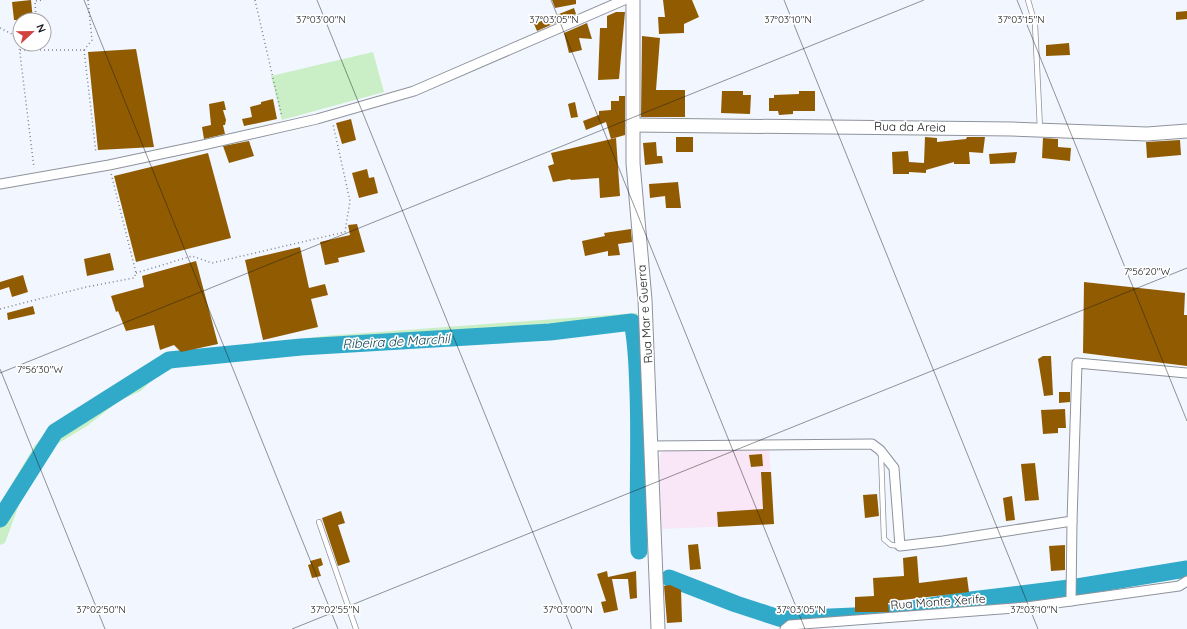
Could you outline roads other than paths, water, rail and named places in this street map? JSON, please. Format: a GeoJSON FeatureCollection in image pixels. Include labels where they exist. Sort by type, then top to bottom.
{"type":"FeatureCollection","features":[{"type":"Feature","properties":{"kind":"street"},"geometry":{"type":"LineString","coordinates":[[0,184],[109,166],[284,127],[414,91],[624,0]]}},
{"type":"Feature","properties":{"kind":"street","name":"Rua Mar e Guerra"},"geometry":{"type":"LineString","coordinates":[[633,0],[633,162],[645,300],[652,446],[658,629]]}},
{"type":"Feature","properties":{"kind":"street","name":"Rua da Areia"},"geometry":{"type":"LineString","coordinates":[[633,125],[810,125],[1147,134],[1187,131]]}},
{"type":"Feature","properties":{"kind":"street"},"geometry":{"type":"LineString","coordinates":[[1071,601],[1077,363],[1187,372]]}},
{"type":"Feature","properties":{"kind":"street"},"geometry":{"type":"LineString","coordinates":[[652,446],[872,444],[880,450],[894,468],[900,546],[943,541],[1072,521]]}},
{"type":"Feature","properties":{"kind":"street","name":"Rua Monte Xerife"},"geometry":{"type":"LineString","coordinates":[[785,629],[790,625],[1027,607],[1179,586],[1187,581]]}},
{"type":"Feature","properties":{"kind":"lane"},"geometry":{"type":"LineString","coordinates":[[1028,0],[1035,24],[1040,130]]}},
{"type":"Feature","properties":{"kind":"lane"},"geometry":{"type":"LineString","coordinates":[[880,450],[884,539],[891,545],[900,546]]}},
{"type":"Feature","properties":{"kind":"lane"},"geometry":{"type":"LineString","coordinates":[[319,522],[356,629]]}},
{"type":"Feature","properties":{"kind":"waterway","name":"Ribeira de Marchil"},"geometry":{"type":"LineString","coordinates":[[0,519],[55,432],[169,360],[301,347],[550,332],[632,322],[636,348],[638,392],[639,551]]}},
{"type":"Feature","properties":{"kind":"waterway"},"geometry":{"type":"LineString","coordinates":[[669,578],[736,604],[782,619],[878,615],[954,602],[1077,587],[1187,569]]}}]}
